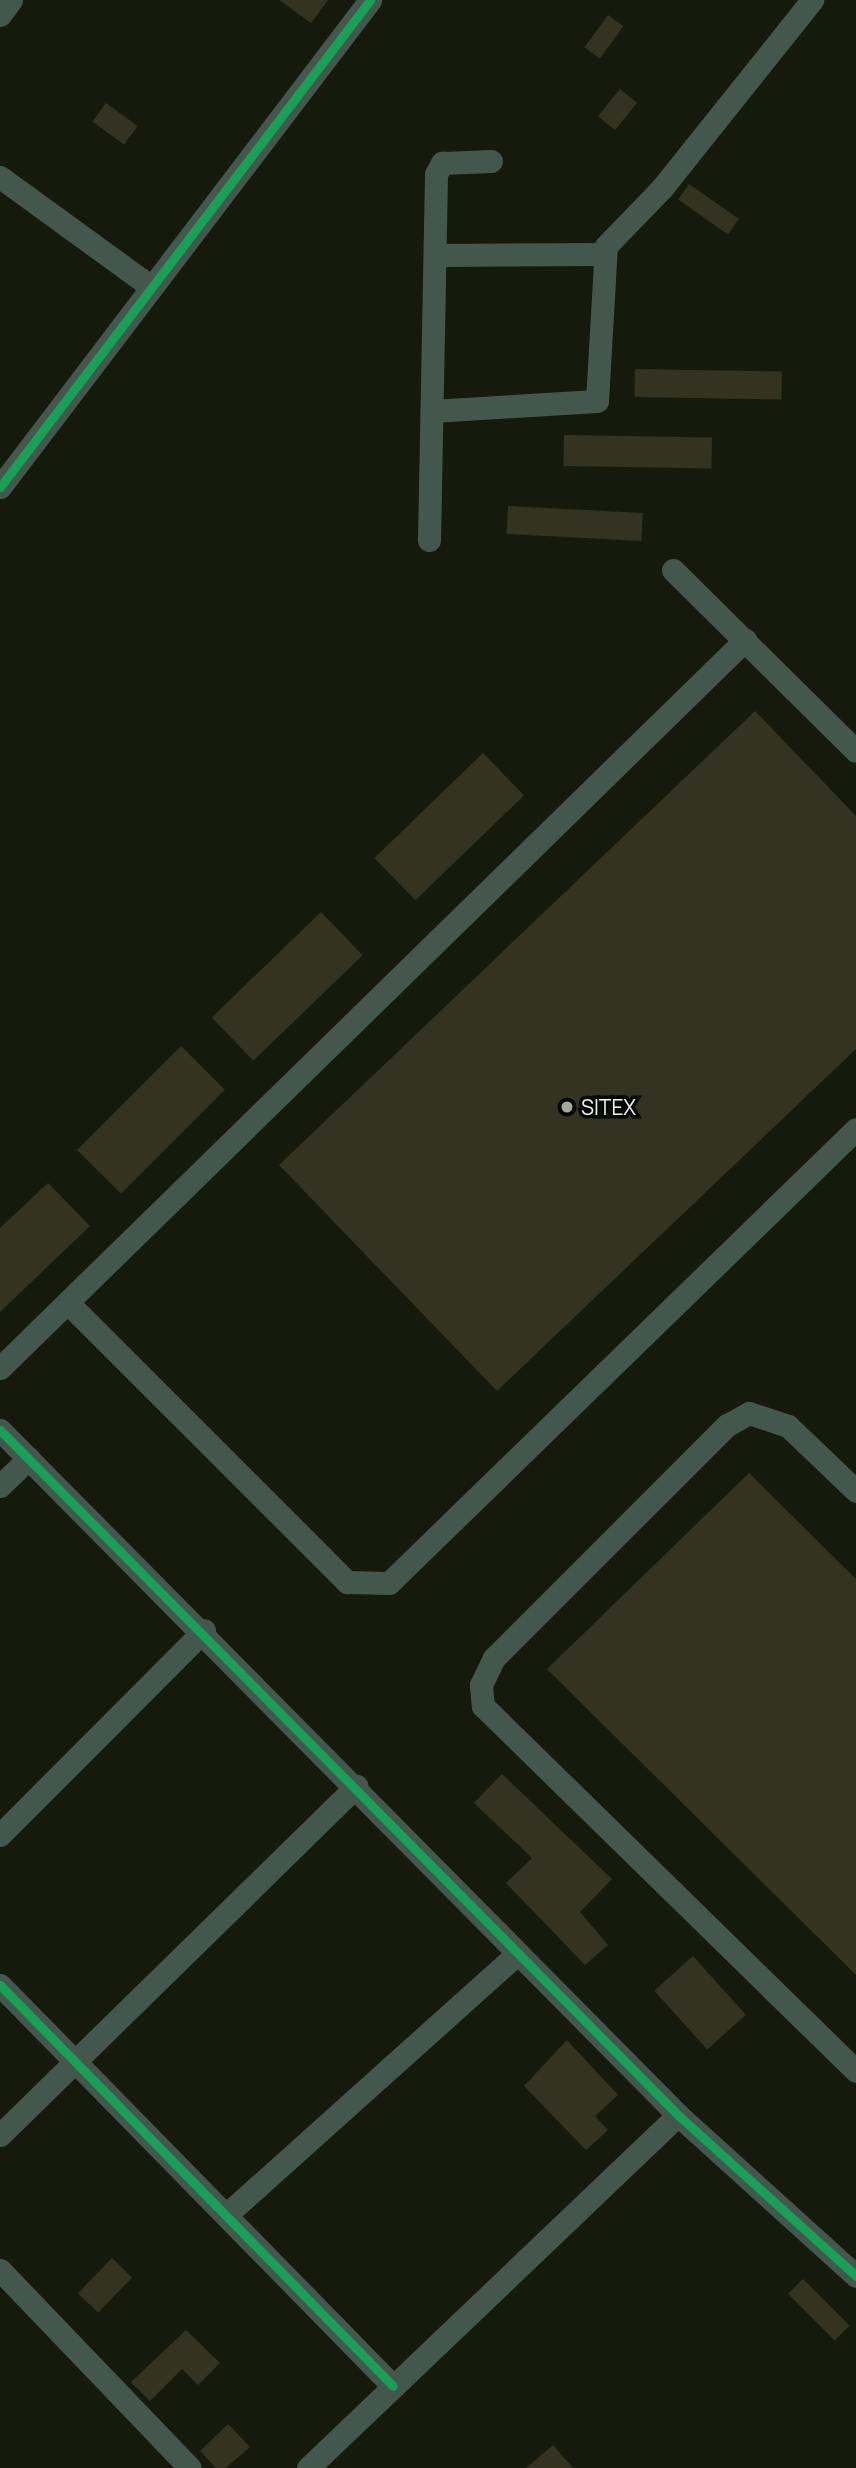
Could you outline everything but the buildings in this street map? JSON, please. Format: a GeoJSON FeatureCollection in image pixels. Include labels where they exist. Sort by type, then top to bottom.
{"type":"FeatureCollection","features":[{"type":"Feature","properties":{"kind":"street"},"geometry":{"type":"LineString","coordinates":[[0,15],[11,0]]}},
{"type":"Feature","properties":{"kind":"street"},"geometry":{"type":"LineString","coordinates":[[0,488],[150,286],[370,0]]}},
{"type":"Feature","properties":{"kind":"street"},"geometry":{"type":"LineString","coordinates":[[432,411],[597,401],[604,254],[812,0]]}},
{"type":"Feature","properties":{"kind":"street"},"geometry":{"type":"LineString","coordinates":[[429,540],[437,167],[491,161]]}},
{"type":"Feature","properties":{"kind":"street"},"geometry":{"type":"LineString","coordinates":[[0,177],[150,286]]}},
{"type":"Feature","properties":{"kind":"street"},"geometry":{"type":"LineString","coordinates":[[435,255],[604,254]]}},
{"type":"Feature","properties":{"kind":"street"},"geometry":{"type":"LineString","coordinates":[[673,570],[856,751]]}},
{"type":"Feature","properties":{"kind":"street"},"geometry":{"type":"LineString","coordinates":[[0,1368],[745,640]]}},
{"type":"Feature","properties":{"kind":"street"},"geometry":{"type":"LineString","coordinates":[[68,1303],[347,1582],[389,1583],[856,1129]]}},
{"type":"Feature","properties":{"kind":"street"},"geometry":{"type":"LineString","coordinates":[[856,1492],[788,1426],[750,1413],[727,1425],[504,1649],[481,1685],[483,1706],[856,2071]]}},
{"type":"Feature","properties":{"kind":"street"},"geometry":{"type":"LineString","coordinates":[[0,1430],[204,1630],[678,2115],[856,2276]]}},
{"type":"Feature","properties":{"kind":"street"},"geometry":{"type":"LineString","coordinates":[[0,1486],[29,1458]]}},
{"type":"Feature","properties":{"kind":"street"},"geometry":{"type":"LineString","coordinates":[[0,1835],[204,1630]]}},
{"type":"Feature","properties":{"kind":"street"},"geometry":{"type":"LineString","coordinates":[[0,2135],[357,1786]]}},
{"type":"Feature","properties":{"kind":"street"},"geometry":{"type":"LineString","coordinates":[[226,2215],[518,1953]]}},
{"type":"Feature","properties":{"kind":"street"},"geometry":{"type":"LineString","coordinates":[[0,1984],[393,2386]]}},
{"type":"Feature","properties":{"kind":"street"},"geometry":{"type":"LineString","coordinates":[[307,2468],[678,2115]]}},
{"type":"Feature","properties":{"kind":"street"},"geometry":{"type":"LineString","coordinates":[[0,2270],[190,2468]]}},
{"type":"Feature","properties":{"kind":"cycle path"},"geometry":{"type":"LineString","coordinates":[[0,487],[370,0]]}},
{"type":"Feature","properties":{"kind":"cycle path"},"geometry":{"type":"LineString","coordinates":[[0,1430],[678,2115],[856,2276]]}},
{"type":"Feature","properties":{"kind":"cycle path"},"geometry":{"type":"LineString","coordinates":[[0,1985],[393,2386]]}},
{"type":"Feature","properties":{"kind":"place","name":"SITEX"},"geometry":{"type":"Point","coordinates":[567,1107]}}]}
